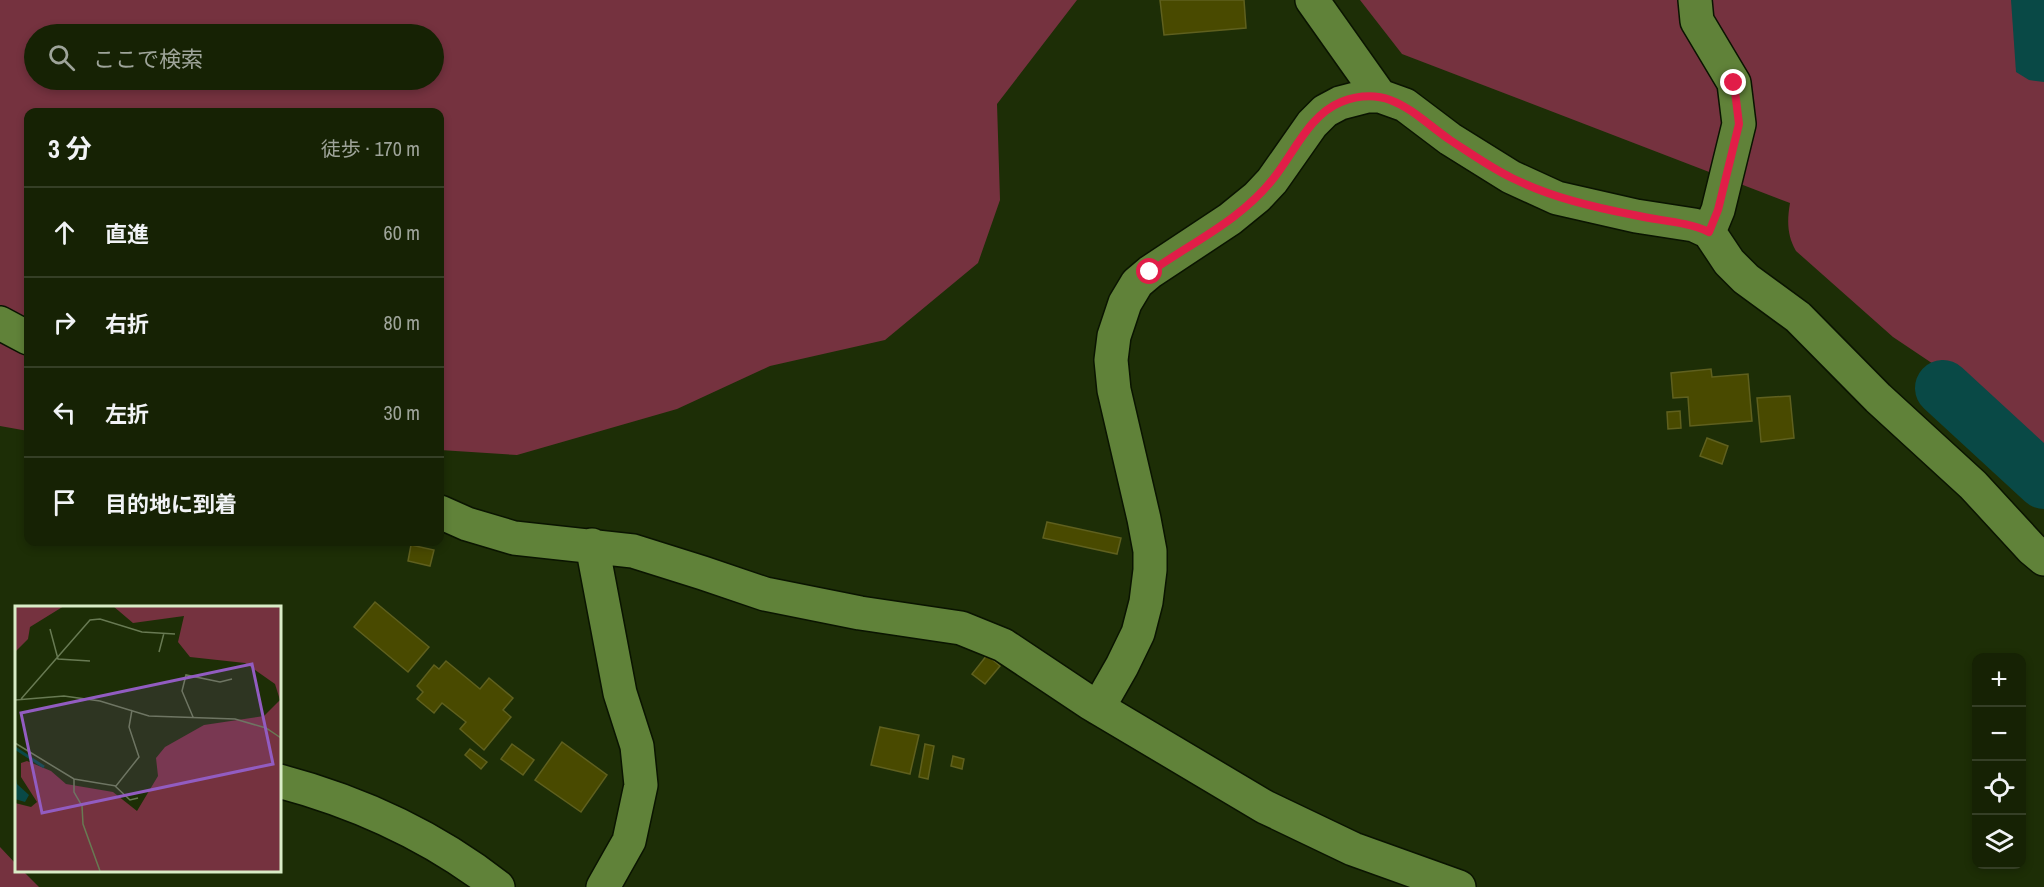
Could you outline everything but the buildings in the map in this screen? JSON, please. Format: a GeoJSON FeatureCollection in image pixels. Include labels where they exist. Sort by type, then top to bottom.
{"type":"FeatureCollection","features":[{"type":"Feature","properties":{"kind":"street"},"geometry":{"type":"LineString","coordinates":[[1312,0],[1380,96]]}},
{"type":"Feature","properties":{"kind":"street"},"geometry":{"type":"LineString","coordinates":[[1695,0],[1698,21],[1734,83],[1739,124],[1718,210],[1709,232]]}},
{"type":"Feature","properties":{"kind":"street"},"geometry":{"type":"LineString","coordinates":[[1098,708],[1122,666],[1137,633],[1146,603],[1150,570],[1150,551],[1114,390],[1111,360],[1119,318],[1125,303],[1137,283],[1150,272],[1230,219],[1257,197],[1272,181],[1312,124],[1324,111],[1353,98],[1380,96],[1405,105],[1450,139],[1511,177],[1557,198],[1636,216],[1694,225],[1709,232],[1729,262],[1746,279],[1798,316],[1878,398],[1973,484],[2032,549],[2044,559]]}},
{"type":"Feature","properties":{"kind":"street"},"geometry":{"type":"LineString","coordinates":[[0,322],[24,336]]}},
{"type":"Feature","properties":{"kind":"street"},"geometry":{"type":"LineString","coordinates":[[444,514],[467,524],[514,538],[633,551],[765,594],[860,613],[961,628],[1003,645],[1098,708],[1265,807],[1353,849],[1459,887]]}},
{"type":"Feature","properties":{"kind":"street"},"geometry":{"type":"LineString","coordinates":[[592,545],[620,693],[637,746],[641,785],[629,841],[603,887]]}},
{"type":"Feature","properties":{"kind":"street"},"geometry":{"type":"LineString","coordinates":[[280,781],[353,804],[407,830],[469,865],[498,887]]}},
{"type":"Feature","properties":{"kind":"shaded area"},"geometry":{"type":"Polygon","coordinates":[[[0,0],[1077,0],[997,104],[1000,200],[978,263],[885,340],[770,366],[677,409],[517,455],[444,450],[444,108],[24,108],[24,430],[0,426],[0,0]]]}},
{"type":"Feature","properties":{"kind":"shaded area"},"geometry":{"type":"Polygon","coordinates":[[[1360,0],[2044,0],[2044,446],[1975,392],[1893,337],[1796,251],[1788,228],[1790,203],[1402,54],[1360,0]]]}},
{"type":"Feature","properties":{"kind":"shaded area"},"geometry":{"type":"Polygon","coordinates":[[[0,847],[15,863],[15,872],[24,872],[39,887],[0,887],[0,847]]]}},
{"type":"Feature","properties":{"kind":"water"},"geometry":{"type":"Polygon","coordinates":[[[2011,0],[2044,0],[2044,82],[2029,80],[2016,72],[2011,0]]]}},
{"type":"Feature","properties":{"kind":"waterway"},"geometry":{"type":"LineString","coordinates":[[1943,388],[2044,481]]}},
{"type":"Feature","properties":{"kind":"route"},"geometry":{"type":"LineString","coordinates":[[1150,272],[1230,219],[1257,197],[1272,181],[1312,124],[1324,111],[1353,98],[1367,96],[1380,96],[1405,105],[1450,139],[1511,177],[1557,198],[1636,216],[1694,225],[1709,232],[1718,210],[1739,124],[1734,83]]}}]}
